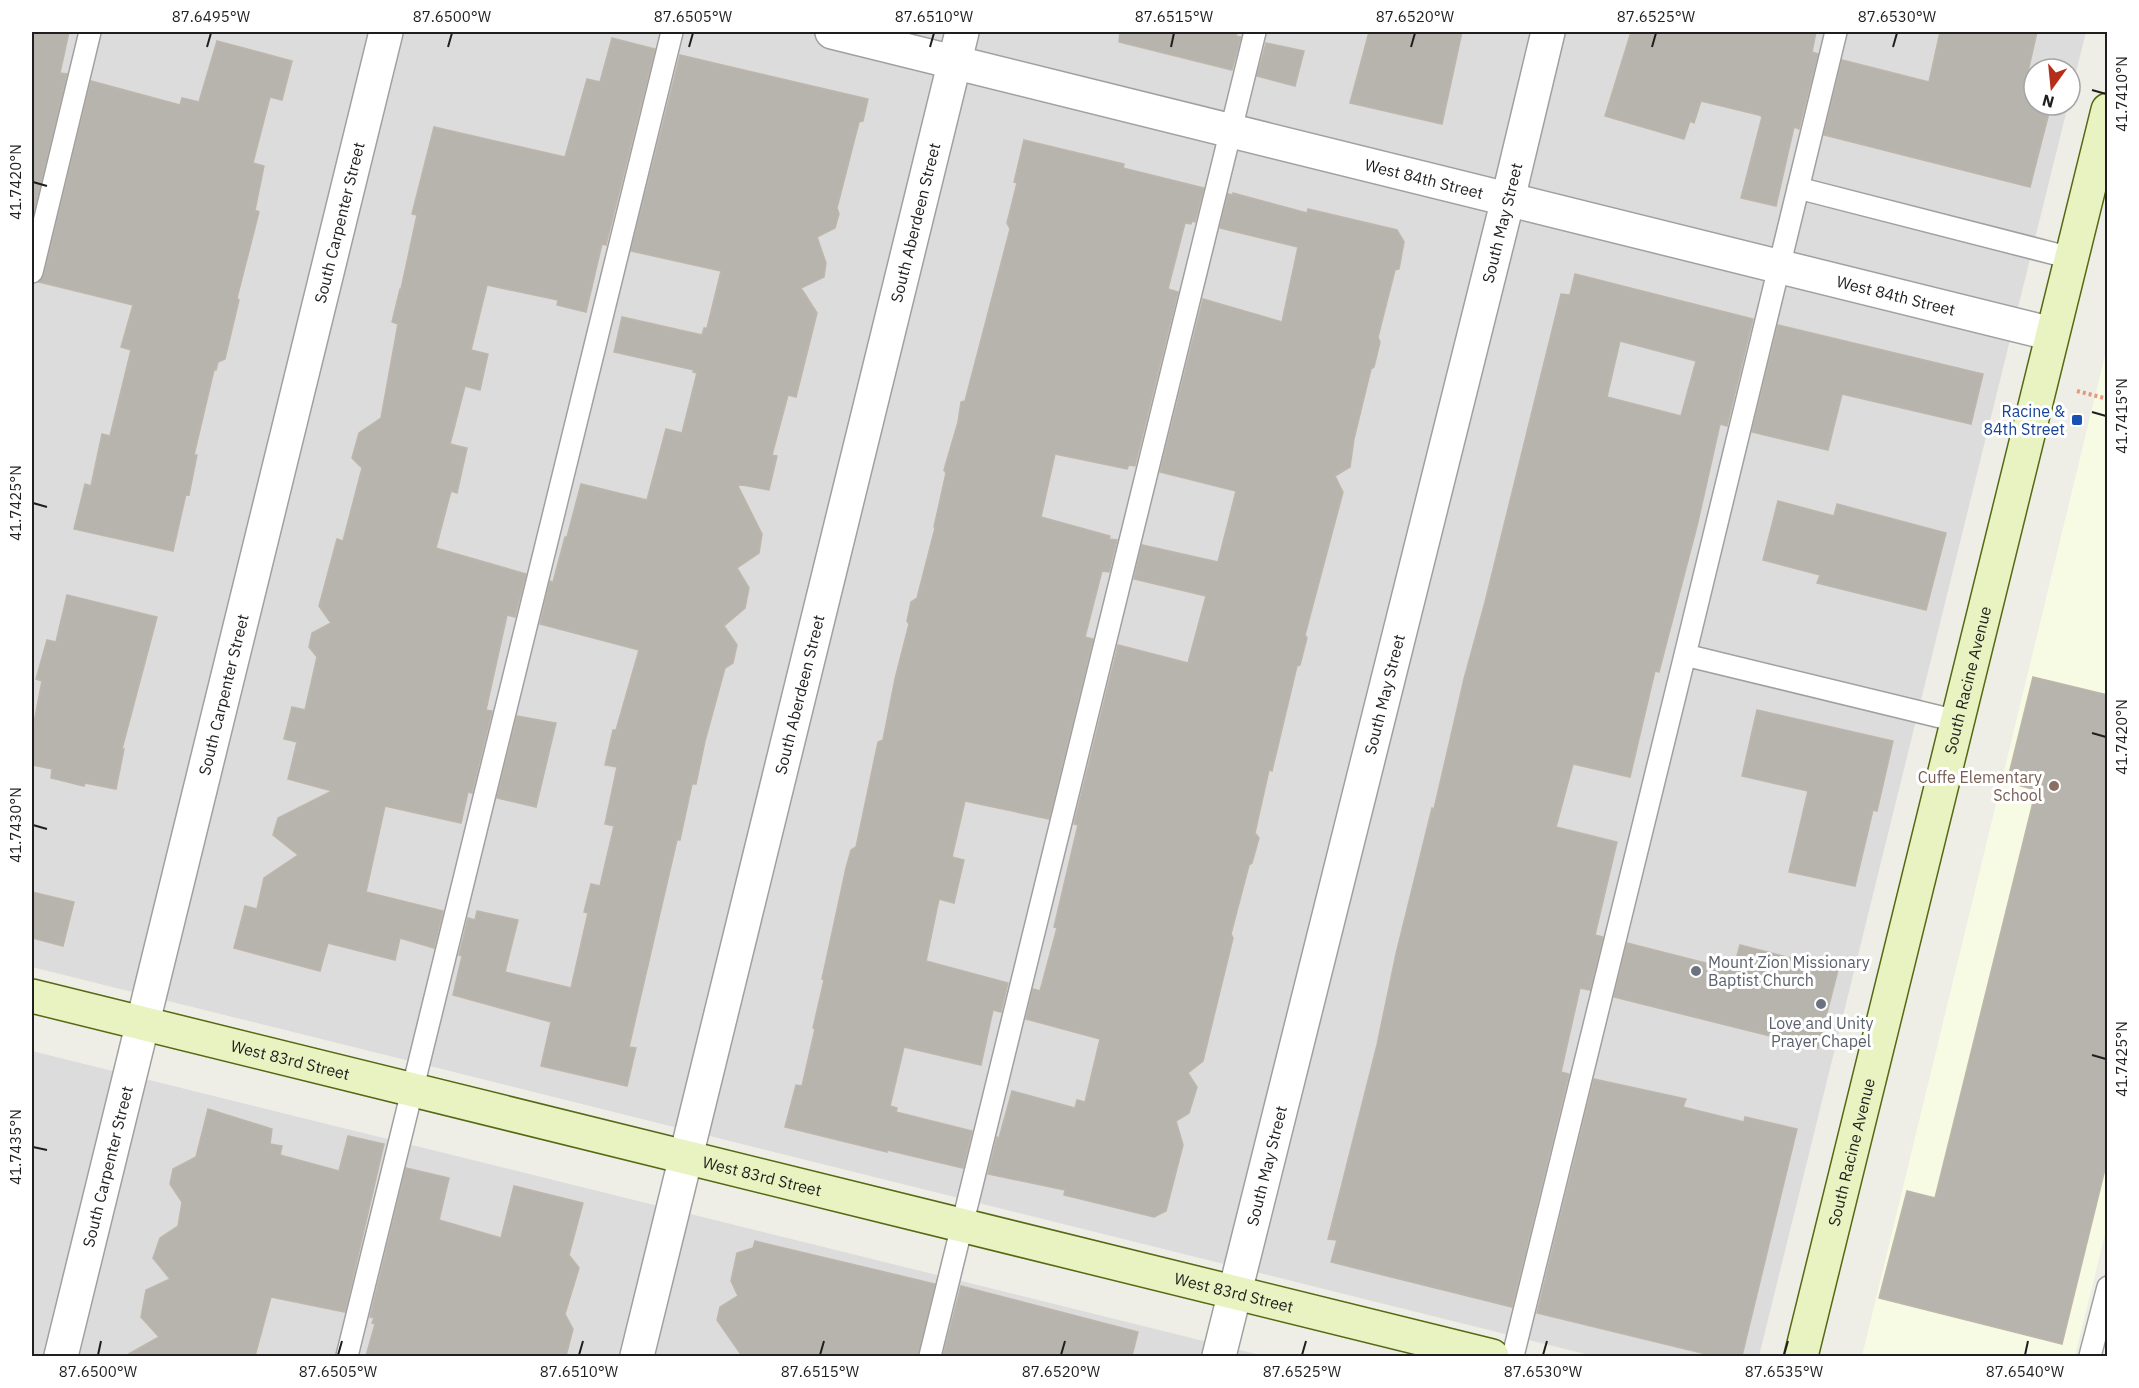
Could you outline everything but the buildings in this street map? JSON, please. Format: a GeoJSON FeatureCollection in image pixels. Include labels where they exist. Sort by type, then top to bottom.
{"type":"FeatureCollection","features":[{"type":"Feature","properties":{"kind":"street","name":"South Carpenter Street"},"geometry":{"type":"LineString","coordinates":[[61,1356],[386,32]]}},
{"type":"Feature","properties":{"kind":"street","name":"West 84th Street"},"geometry":{"type":"LineString","coordinates":[[832,32],[958,47],[1230,130],[2052,334]]}},
{"type":"Feature","properties":{"kind":"street","name":"South May Street"},"geometry":{"type":"LineString","coordinates":[[1220,1356],[1548,32]]}},
{"type":"Feature","properties":{"kind":"street","name":"South Aberdeen Street"},"geometry":{"type":"LineString","coordinates":[[637,1356],[958,47]]}},
{"type":"Feature","properties":{"kind":"street","name":"South Racine Avenue"},"geometry":{"type":"LineString","coordinates":[[1801,1356],[2108,110]]}},
{"type":"Feature","properties":{"kind":"street","name":"West 83rd Street"},"geometry":{"type":"LineString","coordinates":[[32,996],[1492,1356]]}},
{"type":"Feature","properties":{"kind":"lane"},"geometry":{"type":"LineString","coordinates":[[32,272],[90,32]]}},
{"type":"Feature","properties":{"kind":"lane"},"geometry":{"type":"LineString","coordinates":[[347,1356],[672,32]]}},
{"type":"Feature","properties":{"kind":"lane"},"geometry":{"type":"LineString","coordinates":[[930,1356],[1255,32]]}},
{"type":"Feature","properties":{"kind":"lane"},"geometry":{"type":"LineString","coordinates":[[1513,1356],[1836,32]]}},
{"type":"Feature","properties":{"kind":"lane"},"geometry":{"type":"LineString","coordinates":[[1798,188],[2071,258]]}},
{"type":"Feature","properties":{"kind":"lane"},"geometry":{"type":"LineString","coordinates":[[1685,656],[1957,721]]}},
{"type":"Feature","properties":{"kind":"lane"},"geometry":{"type":"LineString","coordinates":[[2090,1356],[2108,1287]]}},
{"type":"Feature","properties":{"kind":"path"},"geometry":{"type":"LineString","coordinates":[[2077,391],[2108,399]]}},
{"type":"Feature","properties":{"kind":"shaded area"},"geometry":{"type":"Polygon","coordinates":[[[32,32],[2086,32],[2080,57],[2022,57],[2022,117],[2065,117],[1759,1356],[1593,1356],[32,967],[32,32]]]}},
{"type":"Feature","properties":{"kind":"shaded area","name":"Cuffe Elementary School"},"geometry":{"type":"Polygon","coordinates":[[[2107,347],[2107,1226],[2075,1356],[1862,1356],[2107,347]]]}},
{"type":"Feature","properties":{"kind":"shaded area"},"geometry":{"type":"Polygon","coordinates":[[[32,1051],[1264,1356],[32,1356],[32,1051]]]}},
{"type":"Feature","properties":{"kind":"place","name":"Racine & 84th Street"},"geometry":{"type":"Point","coordinates":[2077,420]}},
{"type":"Feature","properties":{"kind":"place","name":"Cuffe Elementary School"},"geometry":{"type":"Point","coordinates":[2054,786]}},
{"type":"Feature","properties":{"kind":"place","name":"Mount Zion Missionary Baptist Church"},"geometry":{"type":"Point","coordinates":[1696,971]}},
{"type":"Feature","properties":{"kind":"place","name":"Love and Unity Prayer Chapel"},"geometry":{"type":"Point","coordinates":[1821,1004]}}]}
